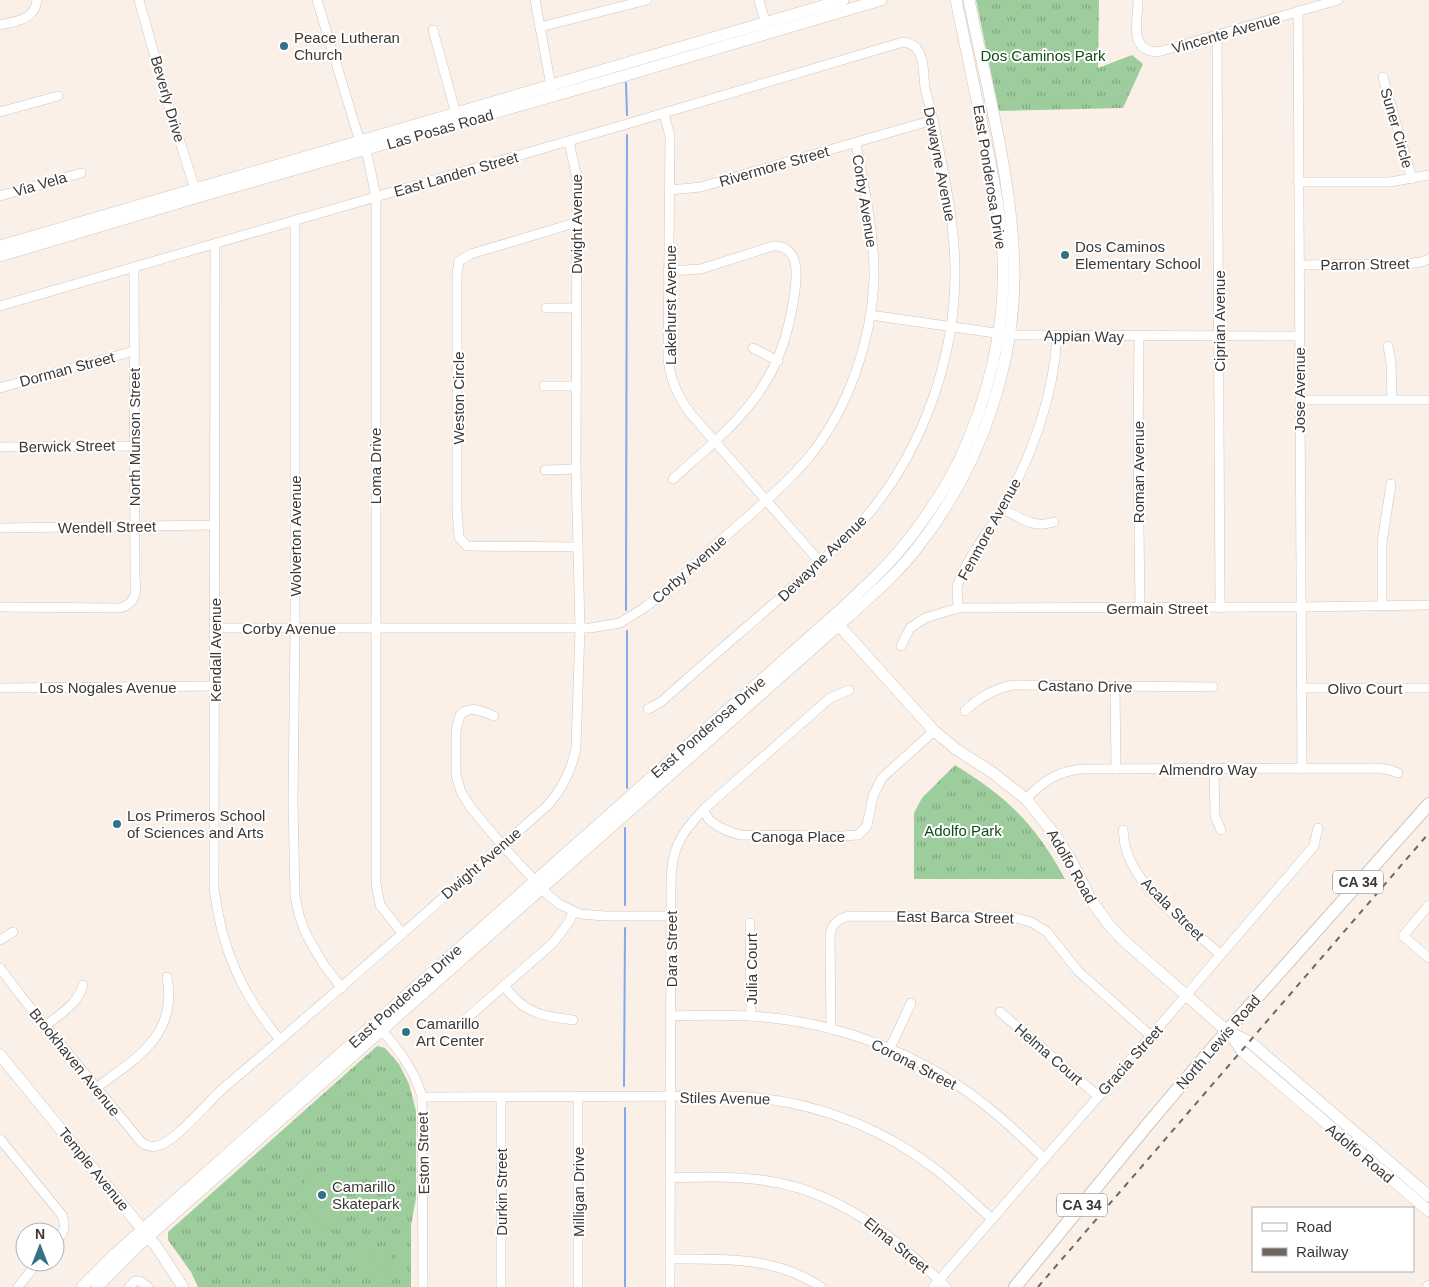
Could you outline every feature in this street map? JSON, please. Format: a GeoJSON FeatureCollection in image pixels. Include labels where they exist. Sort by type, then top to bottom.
{"type":"FeatureCollection","features":[{"type":"Feature","properties":{"kind":"main road","name":"Las Posas Road"},"geometry":{"type":"LineString","coordinates":[[767,28],[843,0]]}},
{"type":"Feature","properties":{"kind":"main road","name":"Las Posas Road"},"geometry":{"type":"LineString","coordinates":[[0,246],[363,146],[767,28],[881,0]]}},
{"type":"Feature","properties":{"kind":"main road","name":"East Ponderosa Drive"},"geometry":{"type":"LineString","coordinates":[[956,0],[990,162],[1000,224],[1004,335]]}},
{"type":"Feature","properties":{"kind":"main road","name":"East Ponderosa Drive"},"geometry":{"type":"LineString","coordinates":[[97,1287],[146,1233],[835,622],[913,534],[948,481],[959,460],[979,411],[1004,335],[1014,282],[1011,220],[1002,158],[969,0]]}},
{"type":"Feature","properties":{"kind":"main road","name":"Las Posas Road"},"geometry":{"type":"LineString","coordinates":[[363,146],[456,114],[552,91]]}},
{"type":"Feature","properties":{"kind":"main road","name":"Las Posas Road"},"geometry":{"type":"LineString","coordinates":[[0,256],[196,193]]}},
{"type":"Feature","properties":{"kind":"main road","name":"Adolfo Road"},"geometry":{"type":"LineString","coordinates":[[835,622],[934,732],[993,773],[1026,800],[1060,841],[1091,900],[1109,925],[1138,954],[1228,1030],[1250,1042],[1429,1196]]}},
{"type":"Feature","properties":{"kind":"main road","name":"North Lewis Road"},"geometry":{"type":"LineString","coordinates":[[1015,1287],[1148,1124],[1228,1030],[1429,804]]}},
{"type":"Feature","properties":{"kind":"main road","name":"Adolfo Road"},"geometry":{"type":"LineString","coordinates":[[1228,1030],[1242,1051],[1429,1212]]}},
{"type":"Feature","properties":{"kind":"main road","name":"Temple Avenue"},"geometry":{"type":"LineString","coordinates":[[0,1055],[146,1233],[184,1287]]}},
{"type":"Feature","properties":{"kind":"main road","name":"East Ponderosa Drive"},"geometry":{"type":"LineString","coordinates":[[82,1287],[116,1253],[146,1233]]}},
{"type":"Feature","properties":{"kind":"street"},"geometry":{"type":"LineString","coordinates":[[0,25],[26,18],[34,12],[37,0]]}},
{"type":"Feature","properties":{"kind":"street","name":"Beverly Drive"},"geometry":{"type":"LineString","coordinates":[[139,0],[171,114],[196,193]]}},
{"type":"Feature","properties":{"kind":"street","name":"Loma Drive"},"geometry":{"type":"LineString","coordinates":[[317,0],[371,169],[376,197],[376,884],[380,905],[402,933]]}},
{"type":"Feature","properties":{"kind":"street"},"geometry":{"type":"LineString","coordinates":[[535,0],[552,91]]}},
{"type":"Feature","properties":{"kind":"street"},"geometry":{"type":"LineString","coordinates":[[540,27],[647,0]]}},
{"type":"Feature","properties":{"kind":"street"},"geometry":{"type":"LineString","coordinates":[[759,0],[767,28]]}},
{"type":"Feature","properties":{"kind":"street","name":"Vincente Avenue"},"geometry":{"type":"LineString","coordinates":[[1138,0],[1137,38],[1142,48],[1151,52],[1158,52],[1338,0]]}},
{"type":"Feature","properties":{"kind":"street","name":"Jose Avenue"},"geometry":{"type":"LineString","coordinates":[[1298,11],[1300,688],[1302,769]]}},
{"type":"Feature","properties":{"kind":"street"},"geometry":{"type":"LineString","coordinates":[[433,30],[456,114]]}},
{"type":"Feature","properties":{"kind":"street","name":"Ciprian Avenue"},"geometry":{"type":"LineString","coordinates":[[1217,35],[1220,608]]}},
{"type":"Feature","properties":{"kind":"street","name":"East Landen Street"},"geometry":{"type":"LineString","coordinates":[[0,306],[664,114],[903,42],[911,44]]}},
{"type":"Feature","properties":{"kind":"street","name":"Dewayne Avenue"},"geometry":{"type":"LineString","coordinates":[[648,710],[661,702],[820,562],[853,530],[871,510],[900,467],[930,407],[952,327],[955,288],[954,238],[948,196],[925,86],[922,58],[917,49],[911,44]]}},
{"type":"Feature","properties":{"kind":"street","name":"Suner Circle"},"geometry":{"type":"LineString","coordinates":[[1383,77],[1412,179]]}},
{"type":"Feature","properties":{"kind":"street"},"geometry":{"type":"LineString","coordinates":[[0,112],[58,96]]}},
{"type":"Feature","properties":{"kind":"street","name":"Lakehurst Avenue"},"geometry":{"type":"LineString","coordinates":[[664,114],[670,136],[668,357],[672,382],[686,407],[820,562]]}},
{"type":"Feature","properties":{"kind":"street","name":"Rivermore Street"},"geometry":{"type":"LineString","coordinates":[[670,190],[701,187],[933,120]]}},
{"type":"Feature","properties":{"kind":"street","name":"Dwight Avenue"},"geometry":{"type":"LineString","coordinates":[[156,1146],[165,1143],[224,1088],[342,988],[556,796],[572,766],[576,747],[580,628],[576,469],[577,173],[569,141]]}},
{"type":"Feature","properties":{"kind":"street","name":"Corby Avenue"},"geometry":{"type":"LineString","coordinates":[[215,628],[605,627],[620,623],[644,608],[767,500],[810,456],[842,403],[862,352],[870,314],[874,280],[871,234],[856,142]]}},
{"type":"Feature","properties":{"kind":"street","name":"Via Vela"},"geometry":{"type":"LineString","coordinates":[[0,196],[81,173]]}},
{"type":"Feature","properties":{"kind":"street"},"geometry":{"type":"LineString","coordinates":[[1298,182],[1390,182],[1429,174]]}},
{"type":"Feature","properties":{"kind":"street","name":"Wolverton Avenue"},"geometry":{"type":"LineString","coordinates":[[295,220],[296,628],[293,802],[295,896],[306,934],[324,965],[342,988]]}},
{"type":"Feature","properties":{"kind":"street","name":"Weston Circle"},"geometry":{"type":"LineString","coordinates":[[578,222],[471,254],[459,261],[457,274],[457,510],[458,537],[467,546],[578,547]]}},
{"type":"Feature","properties":{"kind":"street","name":"Kendall Avenue"},"geometry":{"type":"LineString","coordinates":[[216,244],[214,889],[227,948],[246,994],[280,1040]]}},
{"type":"Feature","properties":{"kind":"street"},"geometry":{"type":"LineString","coordinates":[[668,272],[701,269],[773,246],[783,247],[790,251],[796,267],[794,298],[788,331],[778,361],[764,387],[732,426],[673,480]]}},
{"type":"Feature","properties":{"kind":"street","name":"Parron Street"},"geometry":{"type":"LineString","coordinates":[[1300,265],[1407,264],[1429,259]]}},
{"type":"Feature","properties":{"kind":"street","name":"North Munson Street"},"geometry":{"type":"LineString","coordinates":[[0,607],[120,608],[129,605],[134,598],[136,590],[134,267]]}},
{"type":"Feature","properties":{"kind":"street"},"geometry":{"type":"LineString","coordinates":[[546,308],[576,308]]}},
{"type":"Feature","properties":{"kind":"street","name":"Appian Way"},"geometry":{"type":"LineString","coordinates":[[870,314],[1004,335],[1139,337],[1299,336]]}},
{"type":"Feature","properties":{"kind":"street","name":"Fenmore Avenue"},"geometry":{"type":"LineString","coordinates":[[958,608],[957,587],[961,576],[1002,508],[1022,467],[1042,416],[1053,371],[1057,336]]}},
{"type":"Feature","properties":{"kind":"street","name":"Roman Avenue"},"geometry":{"type":"LineString","coordinates":[[1139,337],[1140,608]]}},
{"type":"Feature","properties":{"kind":"street"},"geometry":{"type":"LineString","coordinates":[[1388,346],[1392,363],[1392,400]]}},
{"type":"Feature","properties":{"kind":"street"},"geometry":{"type":"LineString","coordinates":[[753,348],[778,361]]}},
{"type":"Feature","properties":{"kind":"street","name":"Dorman Street"},"geometry":{"type":"LineString","coordinates":[[0,388],[134,351]]}},
{"type":"Feature","properties":{"kind":"street"},"geometry":{"type":"LineString","coordinates":[[544,386],[576,386]]}},
{"type":"Feature","properties":{"kind":"street"},"geometry":{"type":"LineString","coordinates":[[1300,400],[1429,400]]}},
{"type":"Feature","properties":{"kind":"street","name":"Berwick Street"},"geometry":{"type":"LineString","coordinates":[[0,447],[135,446]]}},
{"type":"Feature","properties":{"kind":"street"},"geometry":{"type":"LineString","coordinates":[[545,470],[576,469]]}},
{"type":"Feature","properties":{"kind":"street"},"geometry":{"type":"LineString","coordinates":[[1382,605],[1382,542],[1391,484]]}},
{"type":"Feature","properties":{"kind":"street"},"geometry":{"type":"LineString","coordinates":[[1002,508],[1033,524],[1044,525],[1054,522]]}},
{"type":"Feature","properties":{"kind":"street","name":"Wendell Street"},"geometry":{"type":"LineString","coordinates":[[0,528],[215,525]]}},
{"type":"Feature","properties":{"kind":"street","name":"Germain Street"},"geometry":{"type":"LineString","coordinates":[[900,646],[910,628],[940,612],[958,608],[1220,608],[1429,604]]}},
{"type":"Feature","properties":{"kind":"street","name":"Castano Drive"},"geometry":{"type":"LineString","coordinates":[[965,711],[983,695],[1005,687],[1022,685],[1213,687]]}},
{"type":"Feature","properties":{"kind":"street","name":"Los Nogales Avenue"},"geometry":{"type":"LineString","coordinates":[[0,688],[215,686]]}},
{"type":"Feature","properties":{"kind":"street"},"geometry":{"type":"LineString","coordinates":[[1115,686],[1116,769]]}},
{"type":"Feature","properties":{"kind":"street","name":"Olivo Court"},"geometry":{"type":"LineString","coordinates":[[1300,688],[1429,688]]}},
{"type":"Feature","properties":{"kind":"street","name":"Dara Street"},"geometry":{"type":"LineString","coordinates":[[670,1287],[672,916],[670,885],[673,859],[682,835],[704,809],[830,698],[849,690]]}},
{"type":"Feature","properties":{"kind":"street"},"geometry":{"type":"LineString","coordinates":[[494,716],[474,709],[466,710],[460,715],[456,730],[456,775],[464,798],[502,845],[538,885],[559,904],[573,912],[605,916],[672,916]]}},
{"type":"Feature","properties":{"kind":"street","name":"Canoga Place"},"geometry":{"type":"LineString","coordinates":[[704,809],[708,818],[718,826],[740,835],[858,835],[867,826],[873,796],[882,778],[934,732]]}},
{"type":"Feature","properties":{"kind":"street","name":"Almendro Way"},"geometry":{"type":"LineString","coordinates":[[1026,800],[1044,782],[1062,773],[1082,769],[1378,768],[1398,773]]}},
{"type":"Feature","properties":{"kind":"street"},"geometry":{"type":"LineString","coordinates":[[1214,769],[1215,816],[1220,830]]}},
{"type":"Feature","properties":{"kind":"street","name":"Gracia Street"},"geometry":{"type":"LineString","coordinates":[[936,1284],[1314,846],[1318,828]]}},
{"type":"Feature","properties":{"kind":"street","name":"Acala Street"},"geometry":{"type":"LineString","coordinates":[[1123,830],[1125,848],[1129,858],[1145,883],[1169,908],[1221,955]]}},
{"type":"Feature","properties":{"kind":"street"},"geometry":{"type":"LineString","coordinates":[[1429,905],[1403,936],[1429,958]]}},
{"type":"Feature","properties":{"kind":"street"},"geometry":{"type":"LineString","coordinates":[[466,1019],[554,943],[569,922],[573,912]]}},
{"type":"Feature","properties":{"kind":"street","name":"East Barca Street"},"geometry":{"type":"LineString","coordinates":[[831,1029],[830,935],[838,920],[850,916],[993,916],[1025,919],[1037,924],[1047,932],[1078,971],[1151,1036]]}},
{"type":"Feature","properties":{"kind":"street","name":"Julia Court"},"geometry":{"type":"LineString","coordinates":[[750,923],[751,1016]]}},
{"type":"Feature","properties":{"kind":"street"},"geometry":{"type":"LineString","coordinates":[[0,940],[13,932]]}},
{"type":"Feature","properties":{"kind":"street","name":"Brookhaven Avenue"},"geometry":{"type":"LineString","coordinates":[[0,968],[45,1026],[142,1143],[156,1146]]}},
{"type":"Feature","properties":{"kind":"street"},"geometry":{"type":"LineString","coordinates":[[96,1088],[146,1049],[160,1032],[166,1018],[169,1003],[167,977]]}},
{"type":"Feature","properties":{"kind":"street"},"geometry":{"type":"LineString","coordinates":[[45,1026],[73,1004],[80,994],[83,984]]}},
{"type":"Feature","properties":{"kind":"street"},"geometry":{"type":"LineString","coordinates":[[504,985],[516,1002],[534,1012],[546,1017],[573,1020]]}},
{"type":"Feature","properties":{"kind":"street"},"geometry":{"type":"LineString","coordinates":[[890,1048],[911,1003]]}},
{"type":"Feature","properties":{"kind":"street","name":"Helma Court"},"geometry":{"type":"LineString","coordinates":[[1000,1012],[1098,1096]]}},
{"type":"Feature","properties":{"kind":"street","name":"Corona Street"},"geometry":{"type":"LineString","coordinates":[[670,1016],[751,1016],[795,1022],[858,1036],[890,1048],[937,1073],[976,1099],[1004,1121],[1044,1158]]}},
{"type":"Feature","properties":{"kind":"street","name":"Eston Street"},"geometry":{"type":"LineString","coordinates":[[379,1026],[413,1070],[422,1097],[424,1287]]}},
{"type":"Feature","properties":{"kind":"street","name":"Stiles Avenue"},"geometry":{"type":"LineString","coordinates":[[422,1097],[735,1096],[769,1098],[805,1105],[847,1118],[916,1155],[938,1171],[992,1219]]}},
{"type":"Feature","properties":{"kind":"street","name":"Durkin Street"},"geometry":{"type":"LineString","coordinates":[[501,1097],[501,1287]]}},
{"type":"Feature","properties":{"kind":"street","name":"Milligan Drive"},"geometry":{"type":"LineString","coordinates":[[578,1097],[578,1287]]}},
{"type":"Feature","properties":{"kind":"street"},"geometry":{"type":"LineString","coordinates":[[0,1139],[62,1215],[65,1222]]}},
{"type":"Feature","properties":{"kind":"street","name":"Elma Street"},"geometry":{"type":"LineString","coordinates":[[670,1178],[726,1177],[763,1180],[796,1187],[816,1194],[848,1208],[876,1226],[936,1284],[946,1287]]}},
{"type":"Feature","properties":{"kind":"street"},"geometry":{"type":"LineString","coordinates":[[670,1259],[733,1259],[758,1262],[794,1273],[821,1287]]}},
{"type":"Feature","properties":{"kind":"street"},"geometry":{"type":"LineString","coordinates":[[18,1287],[30,1272]]}},
{"type":"Feature","properties":{"kind":"street"},"geometry":{"type":"LineString","coordinates":[[130,1287],[135,1281],[140,1281],[148,1287]]}},
{"type":"Feature","properties":{"kind":"green space","name":"Dos Caminos Park"},"geometry":{"type":"Polygon","coordinates":[[[976,0],[1099,0],[1098,68],[1132,55],[1143,64],[1123,108],[999,111],[976,0]]]}},
{"type":"Feature","properties":{"kind":"green space","name":"Adolfo Park"},"geometry":{"type":"Polygon","coordinates":[[[955,765],[990,789],[1019,814],[1043,843],[1065,879],[914,879],[914,813],[922,798],[955,765]]]}},
{"type":"Feature","properties":{"kind":"green space"},"geometry":{"type":"Polygon","coordinates":[[[377,1046],[385,1048],[399,1064],[409,1084],[416,1111],[416,1198],[411,1225],[411,1287],[198,1287],[191,1272],[168,1240],[168,1232],[377,1046]]]}},
{"type":"Feature","properties":{"kind":"green space","name":"Camarillo Skatepark"},"geometry":{"type":"Polygon","coordinates":[[[327,1171],[337,1179],[343,1201],[342,1222],[322,1228],[309,1212],[302,1188],[306,1176],[327,1171]]]}},
{"type":"Feature","properties":{"kind":"green space"},"geometry":{"type":"Polygon","coordinates":[[[359,1253],[370,1253],[370,1277],[359,1277],[359,1253]]]}},
{"type":"Feature","properties":{"kind":"green space"},"geometry":{"type":"Polygon","coordinates":[[[377,1253],[389,1253],[388,1277],[377,1277],[377,1253]]]}},
{"type":"Feature","properties":{"kind":"green space"},"geometry":{"type":"Polygon","coordinates":[[[396,1253],[407,1253],[407,1277],[396,1277],[396,1253]]]}},
{"type":"Feature","properties":{"kind":"waterway"},"geometry":{"type":"LineString","coordinates":[[626,83],[627,115]]}},
{"type":"Feature","properties":{"kind":"waterway"},"geometry":{"type":"LineString","coordinates":[[626,610],[627,135]]}},
{"type":"Feature","properties":{"kind":"waterway"},"geometry":{"type":"LineString","coordinates":[[627,631],[627,788]]}},
{"type":"Feature","properties":{"kind":"waterway"},"geometry":{"type":"LineString","coordinates":[[625,828],[625,905]]}},
{"type":"Feature","properties":{"kind":"waterway"},"geometry":{"type":"LineString","coordinates":[[624,1086],[625,928]]}},
{"type":"Feature","properties":{"kind":"waterway"},"geometry":{"type":"LineString","coordinates":[[625,1108],[625,1287]]}},
{"type":"Feature","properties":{"kind":"railway"},"geometry":{"type":"LineString","coordinates":[[1038,1287],[1429,833]]}},
{"type":"Feature","properties":{"kind":"place","name":"Peace Lutheran Church"},"geometry":{"type":"Point","coordinates":[284,46]}},
{"type":"Feature","properties":{"kind":"place","name":"Dos Caminos Elementary School"},"geometry":{"type":"Point","coordinates":[1065,255]}},
{"type":"Feature","properties":{"kind":"place","name":"Los Primeros School of Sciences and Arts"},"geometry":{"type":"Point","coordinates":[117,824]}},
{"type":"Feature","properties":{"kind":"place","name":"Camarillo Art Center"},"geometry":{"type":"Point","coordinates":[406,1032]}},
{"type":"Feature","properties":{"kind":"place","name":"Camarillo Skatepark"},"geometry":{"type":"Point","coordinates":[322,1195]}}]}
